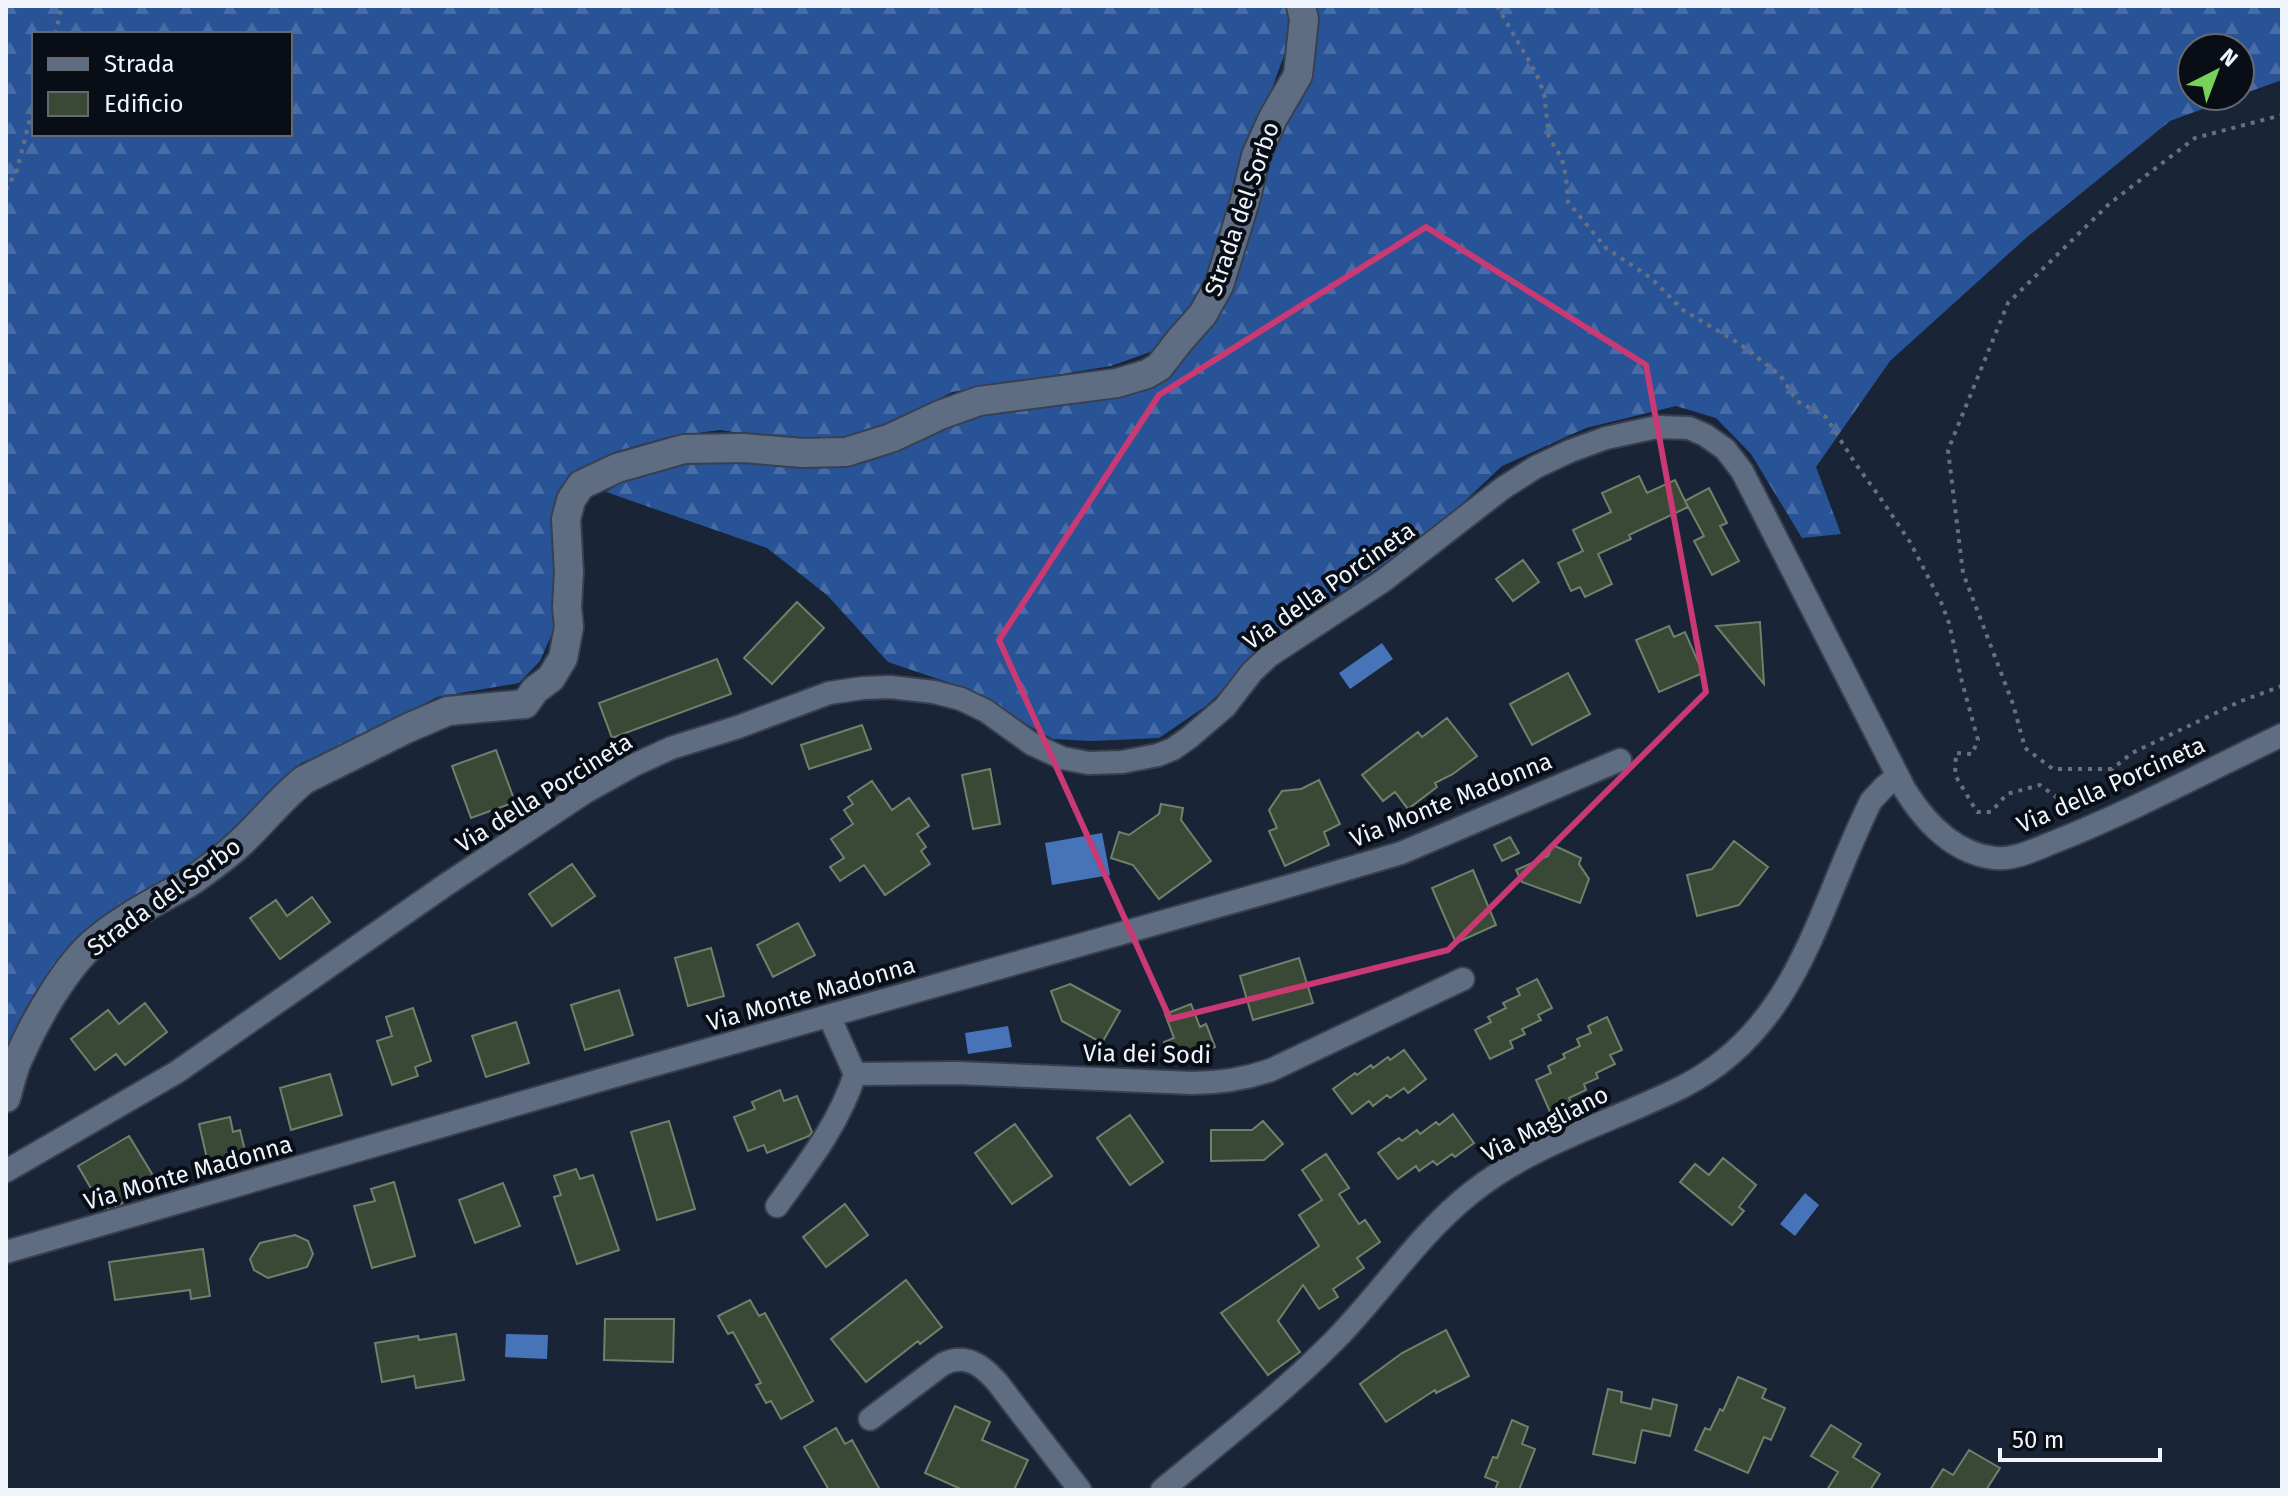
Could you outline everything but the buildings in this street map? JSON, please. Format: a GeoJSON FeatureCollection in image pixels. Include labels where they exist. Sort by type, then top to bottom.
{"type":"FeatureCollection","features":[{"type":"Feature","properties":{"kind":"street","name":"Strada del Sorbo"},"geometry":{"type":"LineString","coordinates":[[6,1098],[18,1059],[35,1024],[74,964],[95,941],[150,904],[189,883],[223,858],[304,780],[448,711],[525,704],[535,690],[551,678],[563,658],[569,627],[566,519],[571,500],[581,485],[617,468],[684,449],[846,452],[891,438],[979,401],[1117,383],[1159,367],[1203,314],[1219,285],[1256,156],[1273,118],[1298,75],[1304,19],[1301,6]]}},
{"type":"Feature","properties":{"kind":"street","name":"Via della Porcineta"},"geometry":{"type":"LineString","coordinates":[[6,1171],[177,1072],[447,884],[584,793],[671,748],[760,720],[816,697],[863,688],[911,689],[961,699],[986,711],[1032,744],[1074,761],[1100,764],[1158,755],[1173,749],[1208,723],[1269,656],[1393,574],[1513,481],[1570,451],[1657,427],[1689,428],[1716,442],[1735,460],[1898,776],[1919,811],[1938,831],[1959,846],[1983,856],[2001,858],[2022,854],[2095,826],[2282,735]]}},
{"type":"Feature","properties":{"kind":"street","name":"Via Monte Madonna"},"geometry":{"type":"LineString","coordinates":[[6,1252],[1401,853],[1620,760]]}},
{"type":"Feature","properties":{"kind":"street","name":"Via Magliano"},"geometry":{"type":"LineString","coordinates":[[1162,1490],[1311,1364],[1436,1226],[1473,1191],[1545,1149],[1686,1086],[1741,1045],[1774,1008],[1793,978],[1871,801],[1898,776]]}},
{"type":"Feature","properties":{"kind":"street","name":"Via dei Sodi"},"geometry":{"type":"LineString","coordinates":[[855,1074],[957,1073],[1192,1083],[1231,1080],[1271,1070],[1463,979]]}},
{"type":"Feature","properties":{"kind":"street"},"geometry":{"type":"LineString","coordinates":[[777,1206],[834,1124],[855,1074],[829,1016]]}},
{"type":"Feature","properties":{"kind":"street"},"geometry":{"type":"LineString","coordinates":[[870,1419],[943,1364],[957,1359],[974,1362],[997,1382],[1080,1490]]}},
{"type":"Feature","properties":{"kind":"path"},"geometry":{"type":"LineString","coordinates":[[56,32],[62,6]]}},
{"type":"Feature","properties":{"kind":"path"},"geometry":{"type":"LineString","coordinates":[[1497,6],[1536,73],[1544,93],[1549,137],[1562,159],[1568,202],[1606,248],[1651,278],[1683,310],[1760,359],[1780,375],[1797,401],[1826,417],[1910,542],[1941,602],[1955,644],[1978,740],[1972,754],[1956,753],[1955,775],[1977,812],[1991,812],[2007,794],[2040,785],[2095,826],[2117,796],[2112,769]]}},
{"type":"Feature","properties":{"kind":"path"},"geometry":{"type":"LineString","coordinates":[[6,190],[17,170],[32,111]]}},
{"type":"Feature","properties":{"kind":"path"},"geometry":{"type":"LineString","coordinates":[[2282,115],[2195,138],[2109,204],[2008,303],[1948,450],[1963,573],[2013,704],[2025,748],[2053,769],[2112,769],[2132,753],[2241,701],[2282,686]]}},
{"type":"Feature","properties":{"kind":"highlighted area"},"geometry":{"type":"Polygon","coordinates":[[[1426,227],[1646,365],[1706,692],[1448,950],[1170,1019],[999,640],[1159,395],[1426,227]]]}},
{"type":"Feature","properties":{"kind":"green space"},"geometry":{"type":"Polygon","coordinates":[[[6,6],[1292,6],[1293,31],[1246,159],[1207,283],[1186,322],[1153,351],[1111,366],[952,392],[852,439],[774,438],[720,430],[667,437],[615,452],[578,472],[555,508],[554,629],[540,661],[519,683],[437,697],[357,740],[301,763],[270,792],[247,822],[197,862],[83,935],[6,1061],[6,6]]]}},
{"type":"Feature","properties":{"kind":"green space"},"geometry":{"type":"Polygon","coordinates":[[[1315,6],[2282,6],[2282,80],[2256,89],[2256,32],[2176,32],[2176,112],[2194,112],[2170,121],[2026,238],[1890,361],[1816,467],[1841,534],[1802,538],[1751,454],[1716,418],[1676,406],[1586,428],[1502,466],[1432,532],[1292,625],[1206,706],[1159,738],[1053,739],[956,685],[888,662],[827,595],[767,548],[606,492],[622,482],[686,463],[847,466],[896,451],[982,415],[1120,397],[1153,387],[1169,378],[1215,323],[1232,290],[1270,161],[1286,124],[1312,79],[1318,18],[1315,6]]]}},
{"type":"Feature","properties":{"kind":"shaded area"},"geometry":{"type":"Polygon","coordinates":[[[1382,643],[1393,659],[1350,689],[1339,673],[1382,643]]]}},
{"type":"Feature","properties":{"kind":"shaded area"},"geometry":{"type":"Polygon","coordinates":[[[1102,833],[1110,875],[1052,885],[1045,843],[1102,833]]]}},
{"type":"Feature","properties":{"kind":"shaded area"},"geometry":{"type":"Polygon","coordinates":[[[1008,1026],[1012,1047],[968,1054],[965,1033],[1008,1026]]]}},
{"type":"Feature","properties":{"kind":"shaded area"},"geometry":{"type":"Polygon","coordinates":[[[1805,1193],[1819,1205],[1795,1236],[1780,1224],[1805,1193]]]}},
{"type":"Feature","properties":{"kind":"shaded area"},"geometry":{"type":"Polygon","coordinates":[[[506,1334],[548,1335],[547,1359],[505,1357],[506,1334]]]}}]}
